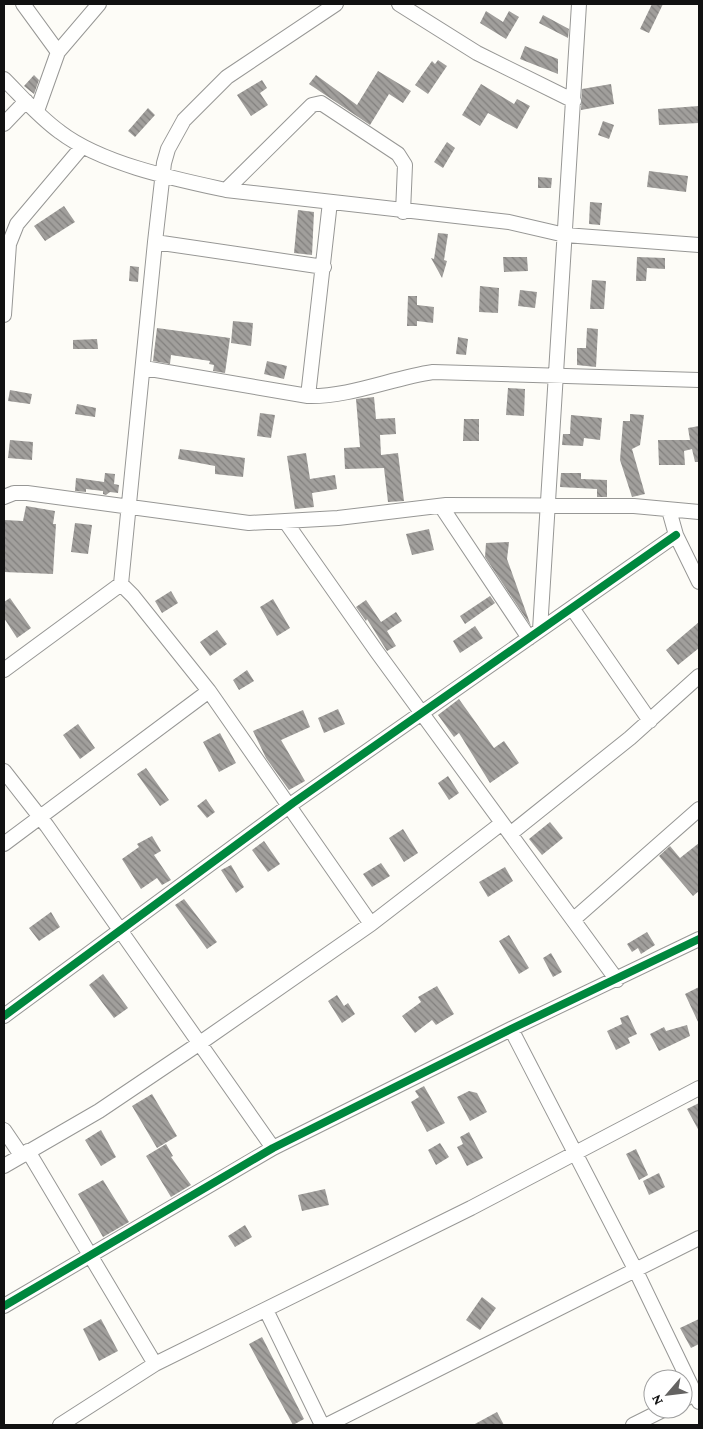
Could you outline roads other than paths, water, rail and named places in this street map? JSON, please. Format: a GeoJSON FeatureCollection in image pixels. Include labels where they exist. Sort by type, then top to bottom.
{"type":"FeatureCollection","features":[{"type":"Feature","properties":{"kind":"street"},"geometry":{"type":"LineString","coordinates":[[23,4],[58,52]]}},
{"type":"Feature","properties":{"kind":"street"},"geometry":{"type":"LineString","coordinates":[[37,111],[58,52],[99,4]]}},
{"type":"Feature","properties":{"kind":"street"},"geometry":{"type":"LineString","coordinates":[[336,4],[246,63],[204,99],[184,120],[174,135],[164,163],[144,368],[127,507],[121,584],[209,691],[371,924]]}},
{"type":"Feature","properties":{"kind":"street"},"geometry":{"type":"LineString","coordinates":[[398,4],[477,54],[574,101]]}},
{"type":"Feature","properties":{"kind":"street"},"geometry":{"type":"LineString","coordinates":[[534,634],[548,506],[580,4]]}},
{"type":"Feature","properties":{"kind":"street"},"geometry":{"type":"LineString","coordinates":[[4,79],[60,132],[82,146],[164,175],[226,190],[403,212],[509,222],[565,235],[699,245]]}},
{"type":"Feature","properties":{"kind":"street"},"geometry":{"type":"LineString","coordinates":[[4,124],[26,101]]}},
{"type":"Feature","properties":{"kind":"street"},"geometry":{"type":"LineString","coordinates":[[226,190],[312,105],[321,103],[398,154],[405,165],[403,212]]}},
{"type":"Feature","properties":{"kind":"street"},"geometry":{"type":"LineString","coordinates":[[4,315],[9,244],[17,224],[82,146]]}},
{"type":"Feature","properties":{"kind":"street"},"geometry":{"type":"LineString","coordinates":[[308,396],[330,202]]}},
{"type":"Feature","properties":{"kind":"street"},"geometry":{"type":"LineString","coordinates":[[155,242],[324,267]]}},
{"type":"Feature","properties":{"kind":"street"},"geometry":{"type":"LineString","coordinates":[[144,368],[308,396],[323,396],[433,372],[699,380]]}},
{"type":"Feature","properties":{"kind":"street"},"geometry":{"type":"LineString","coordinates":[[4,497],[14,493],[27,493],[249,523],[338,518],[440,506],[634,506],[699,512]]}},
{"type":"Feature","properties":{"kind":"street"},"geometry":{"type":"LineString","coordinates":[[440,506],[534,634]]}},
{"type":"Feature","properties":{"kind":"street"},"geometry":{"type":"LineString","coordinates":[[669,510],[676,535],[699,582]]}},
{"type":"Feature","properties":{"kind":"street"},"geometry":{"type":"LineString","coordinates":[[285,521],[422,713],[617,980]]}},
{"type":"Feature","properties":{"kind":"street"},"geometry":{"type":"LineString","coordinates":[[4,1016],[289,806],[676,535]]}},
{"type":"Feature","properties":{"kind":"street"},"geometry":{"type":"LineString","coordinates":[[4,670],[121,584]]}},
{"type":"Feature","properties":{"kind":"street"},"geometry":{"type":"LineString","coordinates":[[572,608],[650,721]]}},
{"type":"Feature","properties":{"kind":"street"},"geometry":{"type":"LineString","coordinates":[[4,1166],[99,1111],[200,1044],[371,924],[506,828],[650,721],[699,676]]}},
{"type":"Feature","properties":{"kind":"street"},"geometry":{"type":"LineString","coordinates":[[4,844],[209,691]]}},
{"type":"Feature","properties":{"kind":"street"},"geometry":{"type":"LineString","coordinates":[[4,770],[40,817],[273,1148]]}},
{"type":"Feature","properties":{"kind":"street"},"geometry":{"type":"LineString","coordinates":[[574,919],[699,808]]}},
{"type":"Feature","properties":{"kind":"street"},"geometry":{"type":"LineString","coordinates":[[4,1306],[273,1148],[511,1029],[617,980],[699,939]]}},
{"type":"Feature","properties":{"kind":"street"},"geometry":{"type":"LineString","coordinates":[[511,1029],[636,1270],[694,1397]]}},
{"type":"Feature","properties":{"kind":"street"},"geometry":{"type":"LineString","coordinates":[[60,1425],[155,1364],[266,1310],[310,1286],[380,1254],[576,1154],[699,1088]]}},
{"type":"Feature","properties":{"kind":"street"},"geometry":{"type":"LineString","coordinates":[[4,1130],[25,1153],[90,1255],[155,1364]]}},
{"type":"Feature","properties":{"kind":"street"},"geometry":{"type":"LineString","coordinates":[[327,1425],[699,1238]]}},
{"type":"Feature","properties":{"kind":"street"},"geometry":{"type":"LineString","coordinates":[[266,1310],[322,1425]]}},
{"type":"Feature","properties":{"kind":"street"},"geometry":{"type":"LineString","coordinates":[[633,1425],[645,1419]]}}]}
